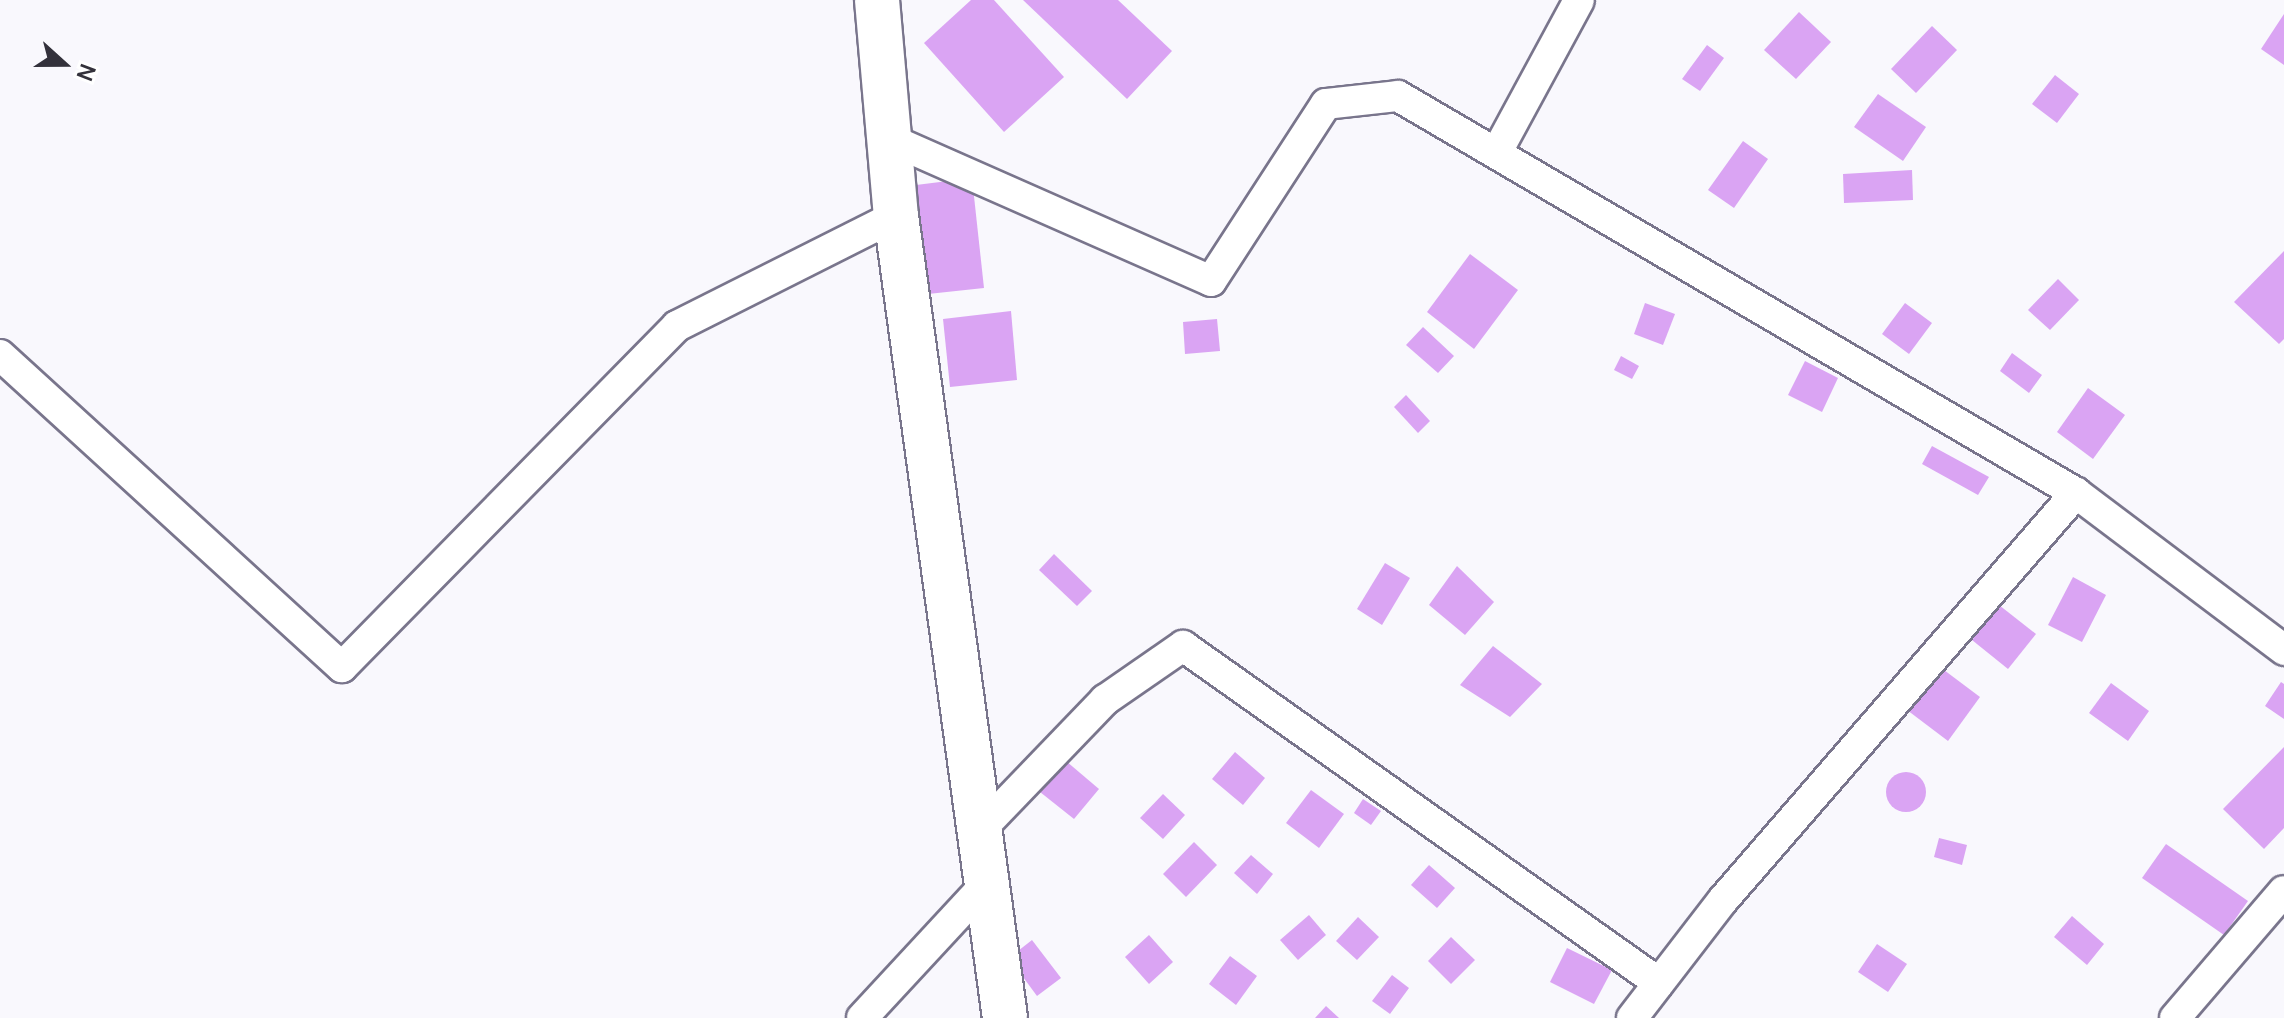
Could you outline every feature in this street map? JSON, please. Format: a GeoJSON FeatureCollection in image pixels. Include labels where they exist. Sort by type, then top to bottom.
{"type":"FeatureCollection","features":[{"type":"Feature","properties":{"kind":"street"},"geometry":{"type":"LineString","coordinates":[[877,0],[896,216],[977,833],[1005,1018]]}},
{"type":"Feature","properties":{"kind":"street"},"geometry":{"type":"LineString","coordinates":[[1498,150],[1579,0]]}},
{"type":"Feature","properties":{"kind":"street"},"geometry":{"type":"LineString","coordinates":[[887,138],[1211,281],[1326,104],[1398,96],[1498,150],[2076,493],[2284,650]]}},
{"type":"Feature","properties":{"kind":"street"},"geometry":{"type":"LineString","coordinates":[[0,355],[342,667],[677,326],[896,216]]}},
{"type":"Feature","properties":{"kind":"street"},"geometry":{"type":"LineString","coordinates":[[1632,1018],[1723,900],[2076,493]]}},
{"type":"Feature","properties":{"kind":"street"},"geometry":{"type":"LineString","coordinates":[[977,833],[1105,700],[1183,646],[1659,983]]}},
{"type":"Feature","properties":{"kind":"street"},"geometry":{"type":"LineString","coordinates":[[862,1018],[985,885]]}},
{"type":"Feature","properties":{"kind":"street"},"geometry":{"type":"LineString","coordinates":[[2175,1018],[2284,891]]}},
{"type":"Feature","properties":{"kind":"building"},"geometry":{"type":"Polygon","coordinates":[[[971,0],[994,0],[1064,77],[1004,132],[924,43],[971,0]]]}},
{"type":"Feature","properties":{"kind":"building"},"geometry":{"type":"Polygon","coordinates":[[[1023,0],[1118,0],[1172,51],[1127,99],[1023,0]]]}},
{"type":"Feature","properties":{"kind":"building"},"geometry":{"type":"Polygon","coordinates":[[[1799,12],[1831,42],[1796,79],[1764,50],[1799,12]]]}},
{"type":"Feature","properties":{"kind":"building"},"geometry":{"type":"Polygon","coordinates":[[[2284,14],[2284,65],[2261,49],[2284,14]]]}},
{"type":"Feature","properties":{"kind":"building"},"geometry":{"type":"Polygon","coordinates":[[[1932,26],[1957,50],[1916,93],[1891,69],[1932,26]]]}},
{"type":"Feature","properties":{"kind":"building"},"geometry":{"type":"Polygon","coordinates":[[[1707,45],[1724,58],[1700,91],[1682,79],[1707,45]]]}},
{"type":"Feature","properties":{"kind":"building"},"geometry":{"type":"Polygon","coordinates":[[[2055,75],[2079,94],[2057,123],[2032,104],[2055,75]]]}},
{"type":"Feature","properties":{"kind":"building"},"geometry":{"type":"Polygon","coordinates":[[[1878,94],[1926,127],[1903,161],[1854,127],[1878,94]]]}},
{"type":"Feature","properties":{"kind":"building"},"geometry":{"type":"Polygon","coordinates":[[[1743,141],[1768,159],[1734,208],[1708,190],[1743,141]]]}},
{"type":"Feature","properties":{"kind":"building"},"geometry":{"type":"Polygon","coordinates":[[[1912,170],[1913,200],[1844,203],[1843,174],[1912,170]]]}},
{"type":"Feature","properties":{"kind":"building"},"geometry":{"type":"Polygon","coordinates":[[[972,178],[984,288],[928,294],[916,185],[972,178]]]}},
{"type":"Feature","properties":{"kind":"building"},"geometry":{"type":"Polygon","coordinates":[[[2284,251],[2284,339],[2279,344],[2234,302],[2284,251]]]}},
{"type":"Feature","properties":{"kind":"building"},"geometry":{"type":"Polygon","coordinates":[[[1470,254],[1518,290],[1474,349],[1427,312],[1470,254]]]}},
{"type":"Feature","properties":{"kind":"building"},"geometry":{"type":"Polygon","coordinates":[[[2058,279],[2079,300],[2050,330],[2028,310],[2058,279]]]}},
{"type":"Feature","properties":{"kind":"building"},"geometry":{"type":"Polygon","coordinates":[[[1645,303],[1675,314],[1663,345],[1634,334],[1645,303]]]}},
{"type":"Feature","properties":{"kind":"building"},"geometry":{"type":"Polygon","coordinates":[[[1905,303],[1932,323],[1909,354],[1882,334],[1905,303]]]}},
{"type":"Feature","properties":{"kind":"building"},"geometry":{"type":"Polygon","coordinates":[[[1011,311],[1017,380],[950,387],[943,319],[1011,311]]]}},
{"type":"Feature","properties":{"kind":"building"},"geometry":{"type":"Polygon","coordinates":[[[1217,319],[1220,351],[1185,354],[1183,322],[1217,319]]]}},
{"type":"Feature","properties":{"kind":"building"},"geometry":{"type":"Polygon","coordinates":[[[1423,327],[1454,356],[1438,373],[1406,345],[1423,327]]]}},
{"type":"Feature","properties":{"kind":"building"},"geometry":{"type":"Polygon","coordinates":[[[2012,353],[2042,375],[2029,393],[2000,371],[2012,353]]]}},
{"type":"Feature","properties":{"kind":"building"},"geometry":{"type":"Polygon","coordinates":[[[1621,356],[1639,366],[1632,379],[1614,370],[1621,356]]]}},
{"type":"Feature","properties":{"kind":"building"},"geometry":{"type":"Polygon","coordinates":[[[1805,361],[1838,378],[1822,412],[1788,395],[1805,361]]]}},
{"type":"Feature","properties":{"kind":"building"},"geometry":{"type":"Polygon","coordinates":[[[2088,388],[2125,415],[2093,459],[2057,432],[2088,388]]]}},
{"type":"Feature","properties":{"kind":"building"},"geometry":{"type":"Polygon","coordinates":[[[1406,395],[1430,421],[1418,433],[1394,407],[1406,395]]]}},
{"type":"Feature","properties":{"kind":"building"},"geometry":{"type":"Polygon","coordinates":[[[1932,446],[1989,477],[1978,495],[1922,464],[1932,446]]]}},
{"type":"Feature","properties":{"kind":"building"},"geometry":{"type":"Polygon","coordinates":[[[1054,554],[1092,591],[1077,606],[1039,570],[1054,554]]]}},
{"type":"Feature","properties":{"kind":"building"},"geometry":{"type":"Polygon","coordinates":[[[1385,563],[1410,578],[1382,625],[1357,609],[1385,563]]]}},
{"type":"Feature","properties":{"kind":"building"},"geometry":{"type":"Polygon","coordinates":[[[1457,566],[1494,602],[1465,635],[1429,605],[1457,566]]]}},
{"type":"Feature","properties":{"kind":"building"},"geometry":{"type":"Polygon","coordinates":[[[2073,577],[2106,595],[2082,642],[2048,625],[2073,577]]]}},
{"type":"Feature","properties":{"kind":"building"},"geometry":{"type":"Polygon","coordinates":[[[1999,605],[2036,634],[2008,669],[1972,640],[1999,605]]]}},
{"type":"Feature","properties":{"kind":"building"},"geometry":{"type":"Polygon","coordinates":[[[1493,646],[1542,684],[1510,717],[1460,685],[1493,646]]]}},
{"type":"Feature","properties":{"kind":"building"},"geometry":{"type":"Polygon","coordinates":[[[1940,667],[1980,697],[1948,741],[1907,710],[1940,667]]]}},
{"type":"Feature","properties":{"kind":"building"},"geometry":{"type":"Polygon","coordinates":[[[2281,682],[2284,684],[2284,719],[2265,706],[2281,682]]]}},
{"type":"Feature","properties":{"kind":"building"},"geometry":{"type":"Polygon","coordinates":[[[2111,683],[2149,711],[2128,741],[2089,713],[2111,683]]]}},
{"type":"Feature","properties":{"kind":"building"},"geometry":{"type":"Polygon","coordinates":[[[2284,747],[2284,828],[2264,849],[2223,809],[2284,747]]]}},
{"type":"Feature","properties":{"kind":"building"},"geometry":{"type":"Polygon","coordinates":[[[1235,752],[1265,778],[1243,805],[1212,779],[1235,752]]]}},
{"type":"Feature","properties":{"kind":"building"},"geometry":{"type":"Polygon","coordinates":[[[1066,761],[1099,789],[1074,819],[1040,792],[1066,761]]]}},
{"type":"Feature","properties":{"kind":"building"},"geometry":{"type":"Polygon","coordinates":[[[1906,772],[1920,778],[1926,792],[1920,806],[1906,812],[1892,806],[1886,792],[1892,778],[1906,772]]]}},
{"type":"Feature","properties":{"kind":"building"},"geometry":{"type":"Polygon","coordinates":[[[1311,790],[1344,814],[1319,848],[1286,823],[1311,790]]]}},
{"type":"Feature","properties":{"kind":"building"},"geometry":{"type":"Polygon","coordinates":[[[1163,794],[1185,815],[1163,839],[1140,818],[1163,794]]]}},
{"type":"Feature","properties":{"kind":"building"},"geometry":{"type":"Polygon","coordinates":[[[1363,799],[1381,811],[1371,825],[1354,813],[1363,799]]]}},
{"type":"Feature","properties":{"kind":"building"},"geometry":{"type":"Polygon","coordinates":[[[1939,838],[1967,845],[1962,865],[1934,857],[1939,838]]]}},
{"type":"Feature","properties":{"kind":"building"},"geometry":{"type":"Polygon","coordinates":[[[1194,842],[1217,865],[1186,897],[1163,874],[1194,842]]]}},
{"type":"Feature","properties":{"kind":"building"},"geometry":{"type":"Polygon","coordinates":[[[2166,844],[2248,901],[2224,935],[2142,878],[2166,844]]]}},
{"type":"Feature","properties":{"kind":"building"},"geometry":{"type":"Polygon","coordinates":[[[1251,855],[1273,874],[1257,894],[1234,873],[1251,855]]]}},
{"type":"Feature","properties":{"kind":"building"},"geometry":{"type":"Polygon","coordinates":[[[1429,865],[1455,888],[1437,908],[1411,885],[1429,865]]]}},
{"type":"Feature","properties":{"kind":"building"},"geometry":{"type":"Polygon","coordinates":[[[1309,915],[1326,935],[1298,960],[1280,940],[1309,915]]]}},
{"type":"Feature","properties":{"kind":"building"},"geometry":{"type":"Polygon","coordinates":[[[2072,916],[2104,944],[2087,965],[2054,937],[2072,916]]]}},
{"type":"Feature","properties":{"kind":"building"},"geometry":{"type":"Polygon","coordinates":[[[1358,917],[1379,937],[1357,960],[1336,941],[1358,917]]]}},
{"type":"Feature","properties":{"kind":"building"},"geometry":{"type":"Polygon","coordinates":[[[1149,935],[1173,962],[1149,984],[1125,957],[1149,935]]]}},
{"type":"Feature","properties":{"kind":"building"},"geometry":{"type":"Polygon","coordinates":[[[1451,937],[1475,960],[1451,984],[1428,961],[1451,937]]]}},
{"type":"Feature","properties":{"kind":"building"},"geometry":{"type":"Polygon","coordinates":[[[1032,940],[1061,978],[1037,996],[1009,958],[1032,940]]]}},
{"type":"Feature","properties":{"kind":"building"},"geometry":{"type":"Polygon","coordinates":[[[1877,944],[1907,964],[1888,992],[1858,972],[1877,944]]]}},
{"type":"Feature","properties":{"kind":"building"},"geometry":{"type":"Polygon","coordinates":[[[1567,948],[1612,970],[1594,1004],[1550,982],[1567,948]]]}},
{"type":"Feature","properties":{"kind":"building"},"geometry":{"type":"Polygon","coordinates":[[[1230,956],[1257,976],[1236,1005],[1209,984],[1230,956]]]}},
{"type":"Feature","properties":{"kind":"building"},"geometry":{"type":"Polygon","coordinates":[[[1392,975],[1409,988],[1390,1014],[1372,1001],[1392,975]]]}},
{"type":"Feature","properties":{"kind":"building"},"geometry":{"type":"Polygon","coordinates":[[[1326,1006],[1339,1018],[1315,1018],[1326,1006]]]}}]}
